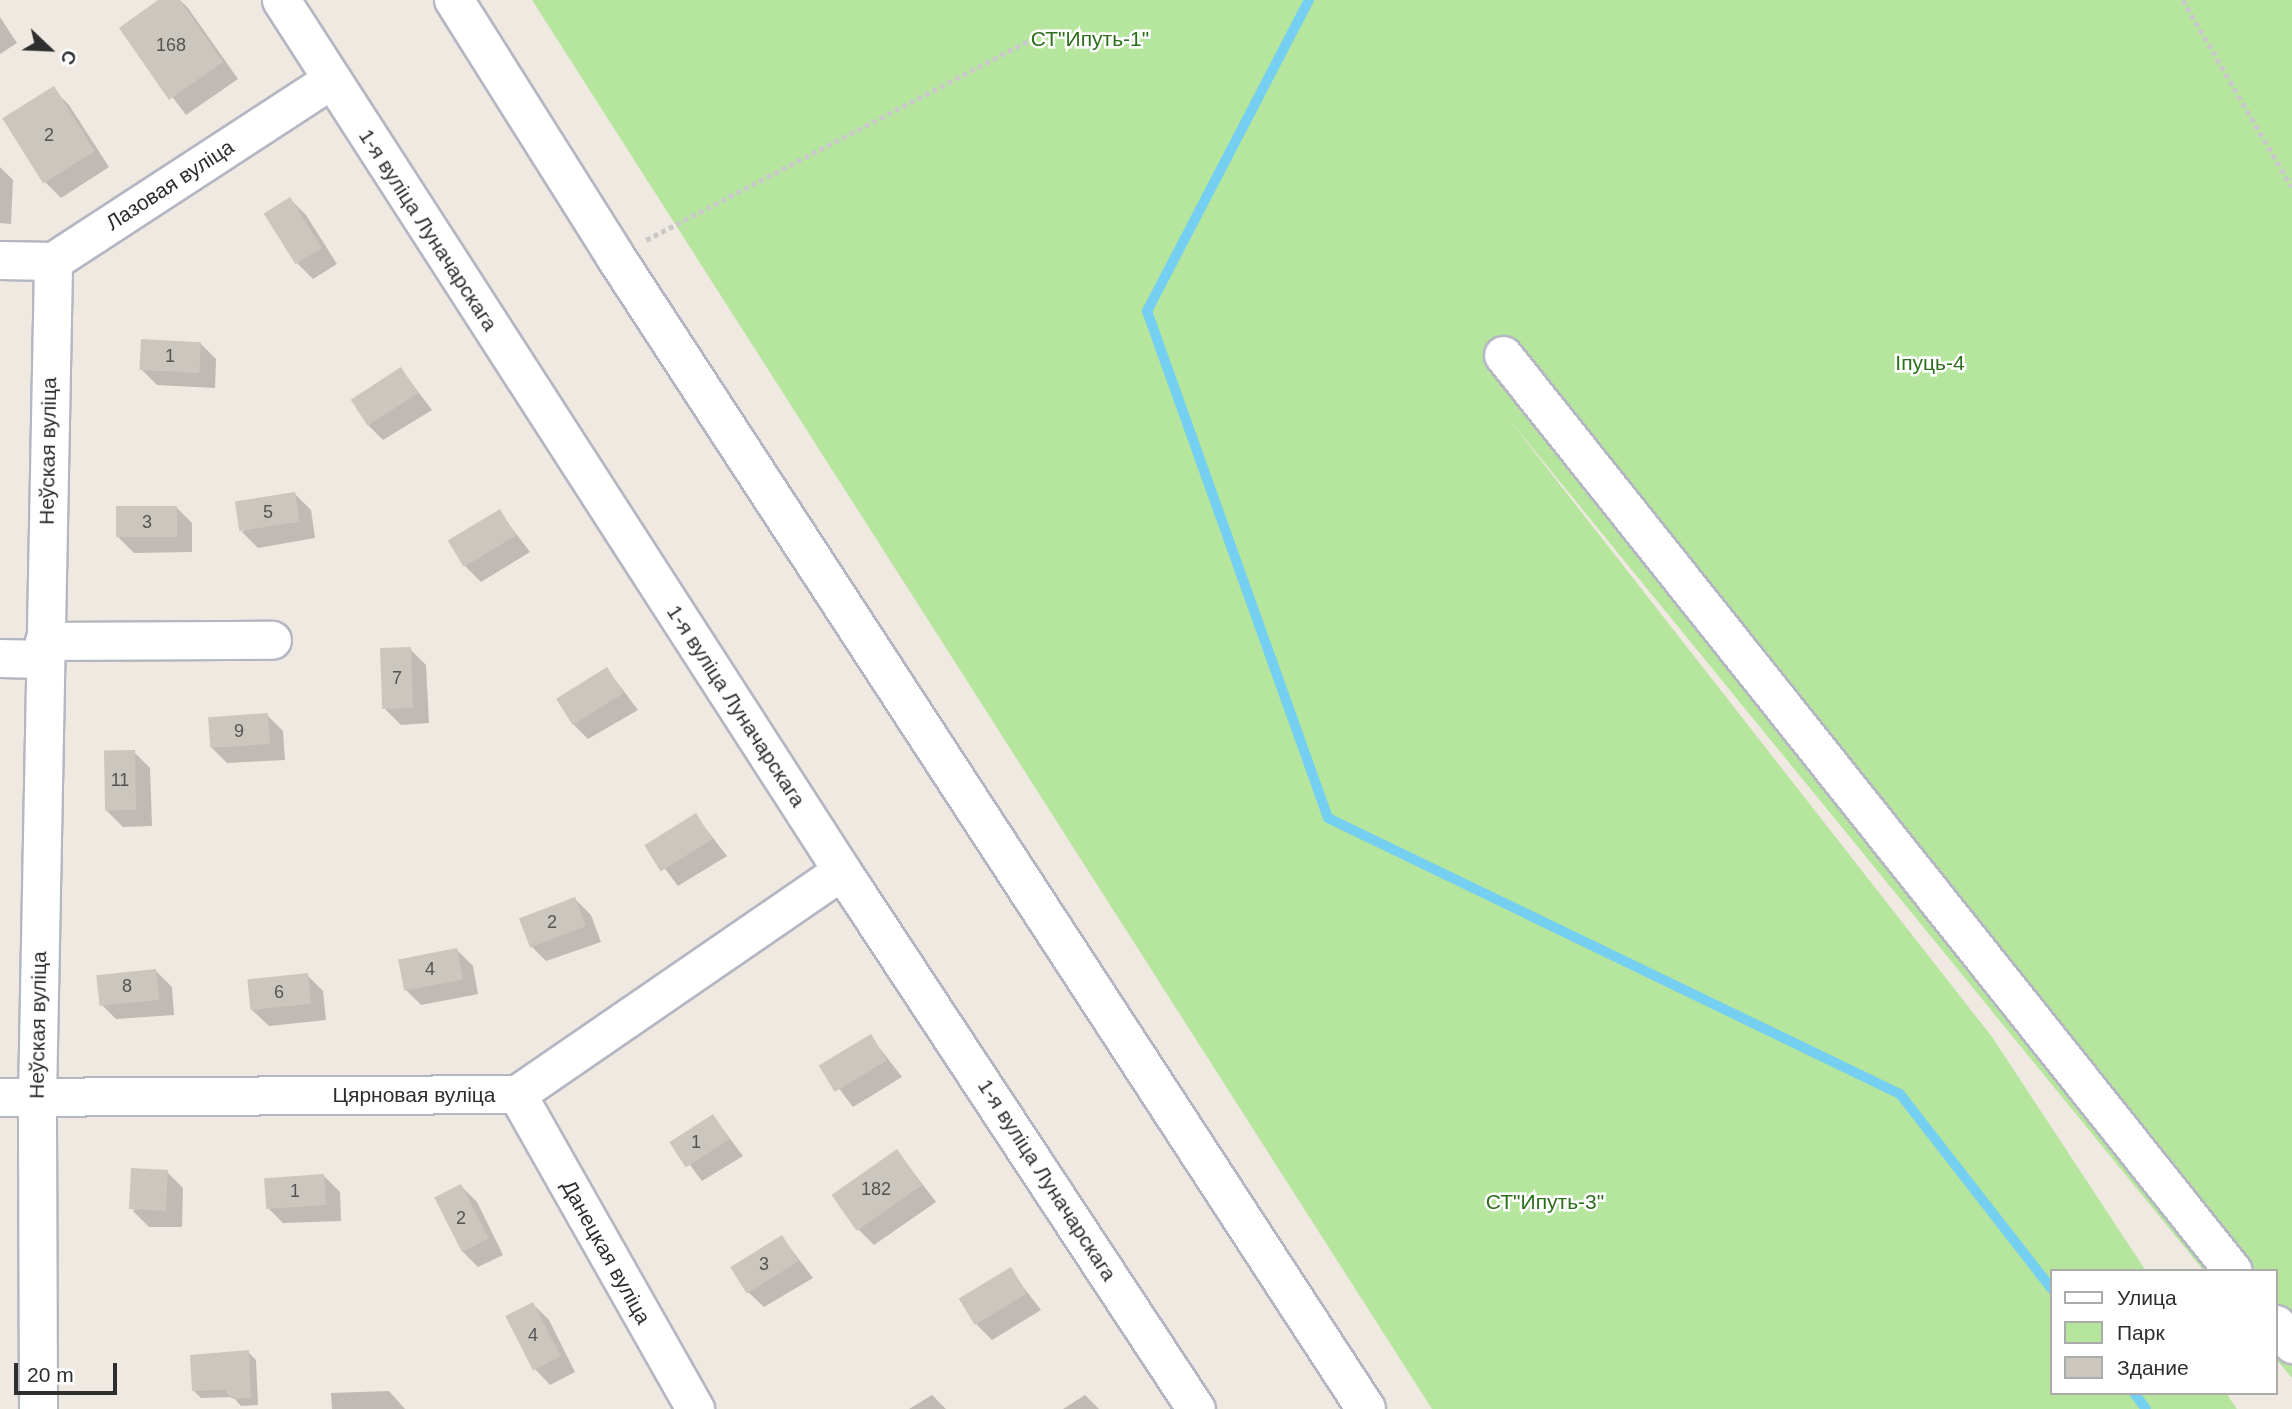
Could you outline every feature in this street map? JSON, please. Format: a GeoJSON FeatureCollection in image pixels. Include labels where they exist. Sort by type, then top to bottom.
{"type":"FeatureCollection","features":[{"type":"Feature","properties":{"kind":"street","name":"1-я вуліца Луначарскага"},"geometry":{"type":"LineString","coordinates":[[281,0],[842,871],[1196,1409]]}},
{"type":"Feature","properties":{"kind":"street"},"geometry":{"type":"LineString","coordinates":[[454,0],[615,256],[1366,1409]]}},
{"type":"Feature","properties":{"kind":"street","name":"Лазовая вуліца"},"geometry":{"type":"LineString","coordinates":[[53,261],[331,80]]}},
{"type":"Feature","properties":{"kind":"street"},"geometry":{"type":"LineString","coordinates":[[0,260],[53,261]]}},
{"type":"Feature","properties":{"kind":"street","name":"Неўская вуліца"},"geometry":{"type":"LineString","coordinates":[[38,1409],[37,1098],[53,261]]}},
{"type":"Feature","properties":{"kind":"street"},"geometry":{"type":"LineString","coordinates":[[1503,355],[2232,1269]]}},
{"type":"Feature","properties":{"kind":"street"},"geometry":{"type":"LineString","coordinates":[[0,658],[44,650],[272,640]]}},
{"type":"Feature","properties":{"kind":"street","name":"Цярновая вуліца"},"geometry":{"type":"LineString","coordinates":[[0,1097],[517,1094],[842,871]]}},
{"type":"Feature","properties":{"kind":"street","name":"Данецкая вуліца"},"geometry":{"type":"LineString","coordinates":[[517,1094],[695,1409]]}},
{"type":"Feature","properties":{"kind":"street"},"geometry":{"type":"LineString","coordinates":[[2278,1326],[2292,1344]]}},
{"type":"Feature","properties":{"kind":"path"},"geometry":{"type":"LineString","coordinates":[[2183,0],[2292,187]]}},
{"type":"Feature","properties":{"kind":"path"},"geometry":{"type":"LineString","coordinates":[[615,256],[1036,37]]}},
{"type":"Feature","properties":{"kind":"green space"},"geometry":{"type":"Polygon","coordinates":[[[532,0],[2292,0],[2292,1378],[2278,1361],[2278,1269],[2202,1269],[1507,417],[1992,1037],[2145,1269],[2050,1269],[2050,1395],[2227,1395],[2237,1409],[1432,1409],[532,0]]]}},
{"type":"Feature","properties":{"kind":"building"},"geometry":{"type":"Polygon","coordinates":[[[158,0],[180,0],[223,62],[169,100],[119,28],[158,0]]]}},
{"type":"Feature","properties":{"kind":"building"},"geometry":{"type":"Polygon","coordinates":[[[54,86],[95,151],[43,184],[2,118],[54,86]]]}},
{"type":"Feature","properties":{"kind":"building"},"geometry":{"type":"Polygon","coordinates":[[[290,197],[322,248],[296,264],[264,213],[290,197]]]}},
{"type":"Feature","properties":{"kind":"building"},"geometry":{"type":"Polygon","coordinates":[[[141,339],[201,342],[199,373],[139,370],[141,339]]]}},
{"type":"Feature","properties":{"kind":"building"},"geometry":{"type":"Polygon","coordinates":[[[401,367],[418,393],[368,426],[351,400],[401,367]]]}},
{"type":"Feature","properties":{"kind":"building"},"geometry":{"type":"Polygon","coordinates":[[[295,492],[300,522],[239,531],[235,502],[295,492]]]}},
{"type":"Feature","properties":{"kind":"building"},"geometry":{"type":"Polygon","coordinates":[[[116,506],[177,506],[177,537],[116,537],[116,506]]]}},
{"type":"Feature","properties":{"kind":"building"},"geometry":{"type":"Polygon","coordinates":[[[500,509],[516,536],[464,567],[448,540],[500,509]]]}},
{"type":"Feature","properties":{"kind":"building"},"geometry":{"type":"Polygon","coordinates":[[[411,647],[413,708],[382,709],[380,648],[411,647]]]}},
{"type":"Feature","properties":{"kind":"building"},"geometry":{"type":"Polygon","coordinates":[[[607,667],[623,693],[573,725],[556,699],[607,667]]]}},
{"type":"Feature","properties":{"kind":"building"},"geometry":{"type":"Polygon","coordinates":[[[268,713],[270,744],[210,748],[208,717],[268,713]]]}},
{"type":"Feature","properties":{"kind":"building"},"geometry":{"type":"Polygon","coordinates":[[[135,750],[136,810],[105,811],[104,751],[135,750]]]}},
{"type":"Feature","properties":{"kind":"building"},"geometry":{"type":"Polygon","coordinates":[[[696,813],[712,839],[661,872],[644,845],[696,813]]]}},
{"type":"Feature","properties":{"kind":"building"},"geometry":{"type":"Polygon","coordinates":[[[575,897],[586,926],[530,947],[519,919],[575,897]]]}},
{"type":"Feature","properties":{"kind":"building"},"geometry":{"type":"Polygon","coordinates":[[[457,948],[463,979],[404,991],[398,959],[457,948]]]}},
{"type":"Feature","properties":{"kind":"building"},"geometry":{"type":"Polygon","coordinates":[[[156,969],[159,1000],[100,1006],[96,975],[156,969]]]}},
{"type":"Feature","properties":{"kind":"building"},"geometry":{"type":"Polygon","coordinates":[[[308,973],[311,1004],[251,1010],[247,979],[308,973]]]}},
{"type":"Feature","properties":{"kind":"building"},"geometry":{"type":"Polygon","coordinates":[[[871,1034],[887,1061],[835,1092],[819,1065],[871,1034]]]}},
{"type":"Feature","properties":{"kind":"building"},"geometry":{"type":"Polygon","coordinates":[[[713,1114],[729,1139],[686,1167],[669,1142],[713,1114]]]}},
{"type":"Feature","properties":{"kind":"building"},"geometry":{"type":"Polygon","coordinates":[[[897,1149],[922,1185],[857,1231],[831,1195],[897,1149]]]}},
{"type":"Feature","properties":{"kind":"building"},"geometry":{"type":"Polygon","coordinates":[[[131,1168],[168,1170],[166,1211],[129,1209],[131,1168]]]}},
{"type":"Feature","properties":{"kind":"building"},"geometry":{"type":"Polygon","coordinates":[[[324,1174],[326,1205],[266,1209],[264,1178],[324,1174]]]}},
{"type":"Feature","properties":{"kind":"building"},"geometry":{"type":"Polygon","coordinates":[[[461,1184],[489,1238],[462,1252],[434,1198],[461,1184]]]}},
{"type":"Feature","properties":{"kind":"building"},"geometry":{"type":"Polygon","coordinates":[[[782,1235],[798,1261],[747,1294],[730,1267],[782,1235]]]}},
{"type":"Feature","properties":{"kind":"building"},"geometry":{"type":"Polygon","coordinates":[[[1011,1267],[1027,1294],[975,1325],[959,1298],[1011,1267]]]}},
{"type":"Feature","properties":{"kind":"building"},"geometry":{"type":"Polygon","coordinates":[[[533,1302],[561,1356],[533,1370],[505,1316],[533,1302]]]}},
{"type":"Feature","properties":{"kind":"building"},"geometry":{"type":"Polygon","coordinates":[[[249,1350],[251,1398],[232,1399],[225,1390],[192,1391],[190,1355],[249,1350]]]}},
{"type":"Feature","properties":{"kind":"waterway"},"geometry":{"type":"LineString","coordinates":[[1309,0],[1147,311],[1328,818],[1900,1094],[2050,1286]]}},
{"type":"Feature","properties":{"kind":"waterway"},"geometry":{"type":"LineString","coordinates":[[2136,1395],[2146,1409]]}},
{"type":"Feature","properties":{"kind":"park label","name":"СТ\"Ипуть-1\""},"geometry":{"type":"Point","coordinates":[1090,39]}},
{"type":"Feature","properties":{"kind":"park label","name":"Іпуць-4"},"geometry":{"type":"Point","coordinates":[1930,363]}},
{"type":"Feature","properties":{"kind":"park label","name":"СТ\"Ипуть-3\""},"geometry":{"type":"Point","coordinates":[1545,1202]}}]}
